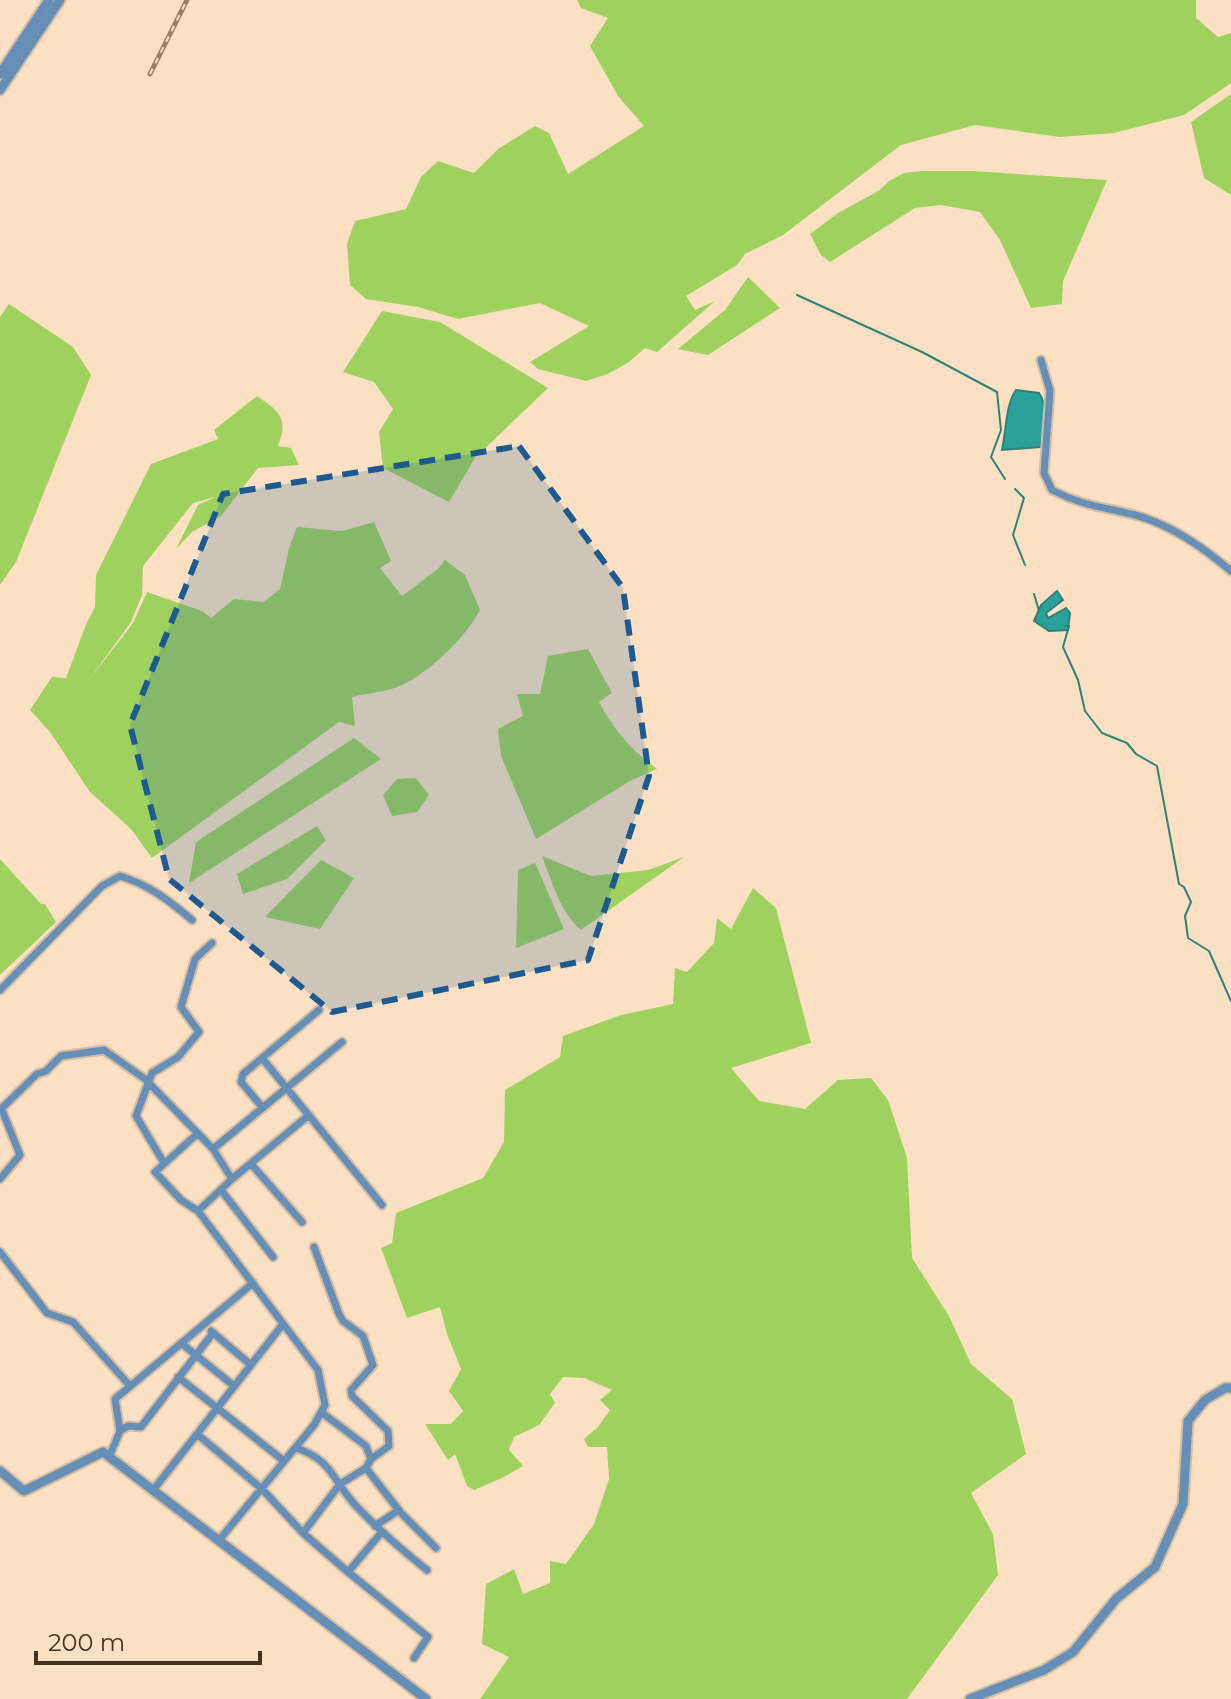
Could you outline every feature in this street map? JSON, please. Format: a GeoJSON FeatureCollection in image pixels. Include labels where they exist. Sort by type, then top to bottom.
{"type":"FeatureCollection","features":[{"type":"Feature","properties":{"kind":"street"},"geometry":{"type":"LineString","coordinates":[[0,74],[49,0]]}},
{"type":"Feature","properties":{"kind":"street"},"geometry":{"type":"LineString","coordinates":[[0,90],[60,0]]}},
{"type":"Feature","properties":{"kind":"street"},"geometry":{"type":"LineString","coordinates":[[1041,360],[1050,391],[1044,473],[1052,490],[1094,508],[1137,515],[1210,553],[1231,571]]}},
{"type":"Feature","properties":{"kind":"street"},"geometry":{"type":"LineString","coordinates":[[0,990],[102,886],[120,876],[140,882],[166,898],[192,920]]}},
{"type":"Feature","properties":{"kind":"street"},"geometry":{"type":"LineString","coordinates":[[164,1163],[136,1116],[152,1073],[178,1057],[199,1032],[181,1007],[195,959],[212,943]]}},
{"type":"Feature","properties":{"kind":"street"},"geometry":{"type":"LineString","coordinates":[[263,1108],[241,1082],[243,1074],[319,1010]]}},
{"type":"Feature","properties":{"kind":"street"},"geometry":{"type":"LineString","coordinates":[[213,1149],[342,1042]]}},
{"type":"Feature","properties":{"kind":"street"},"geometry":{"type":"LineString","coordinates":[[0,1179],[20,1155],[1,1110],[37,1074],[46,1071],[61,1056],[104,1050],[148,1082],[213,1149],[232,1179]]}},
{"type":"Feature","properties":{"kind":"street"},"geometry":{"type":"LineString","coordinates":[[262,1058],[382,1205]]}},
{"type":"Feature","properties":{"kind":"street"},"geometry":{"type":"LineString","coordinates":[[198,1211],[309,1115]]}},
{"type":"Feature","properties":{"kind":"street"},"geometry":{"type":"LineString","coordinates":[[197,1134],[155,1172],[181,1200],[198,1211],[318,1370],[325,1405],[296,1448],[220,1539]]}},
{"type":"Feature","properties":{"kind":"street"},"geometry":{"type":"LineString","coordinates":[[251,1164],[302,1222]]}},
{"type":"Feature","properties":{"kind":"street"},"geometry":{"type":"LineString","coordinates":[[221,1190],[273,1257]]}},
{"type":"Feature","properties":{"kind":"street"},"geometry":{"type":"LineString","coordinates":[[303,1533],[340,1484],[366,1468],[371,1459],[389,1446],[388,1431],[352,1396],[351,1390],[373,1365],[363,1336],[343,1321],[339,1314],[314,1247]]}},
{"type":"Feature","properties":{"kind":"street"},"geometry":{"type":"LineString","coordinates":[[0,1252],[47,1313],[73,1322],[130,1386]]}},
{"type":"Feature","properties":{"kind":"street"},"geometry":{"type":"LineString","coordinates":[[110,1455],[120,1431],[115,1399],[253,1283]]}},
{"type":"Feature","properties":{"kind":"street"},"geometry":{"type":"LineString","coordinates":[[154,1489],[283,1324]]}},
{"type":"Feature","properties":{"kind":"street"},"geometry":{"type":"LineString","coordinates":[[203,1325],[251,1365]]}},
{"type":"Feature","properties":{"kind":"street"},"geometry":{"type":"LineString","coordinates":[[120,1431],[128,1426],[141,1427],[213,1333]]}},
{"type":"Feature","properties":{"kind":"street"},"geometry":{"type":"LineString","coordinates":[[181,1343],[234,1386]]}},
{"type":"Feature","properties":{"kind":"street"},"geometry":{"type":"LineString","coordinates":[[178,1377],[284,1461]]}},
{"type":"Feature","properties":{"kind":"street"},"geometry":{"type":"LineString","coordinates":[[970,1699],[1044,1670],[1073,1652],[1116,1599],[1155,1567],[1183,1504],[1188,1421],[1205,1400],[1231,1388]]}},
{"type":"Feature","properties":{"kind":"street"},"geometry":{"type":"LineString","coordinates":[[321,1412],[366,1446],[371,1459]]}},
{"type":"Feature","properties":{"kind":"street"},"geometry":{"type":"LineString","coordinates":[[197,1434],[262,1489],[303,1533],[428,1637],[414,1658]]}},
{"type":"Feature","properties":{"kind":"street"},"geometry":{"type":"LineString","coordinates":[[296,1448],[315,1454],[378,1530],[427,1570]]}},
{"type":"Feature","properties":{"kind":"street"},"geometry":{"type":"LineString","coordinates":[[0,1471],[24,1491],[103,1452],[110,1455],[426,1699]]}},
{"type":"Feature","properties":{"kind":"street"},"geometry":{"type":"LineString","coordinates":[[366,1468],[399,1510],[436,1548]]}},
{"type":"Feature","properties":{"kind":"street"},"geometry":{"type":"LineString","coordinates":[[348,1572],[378,1530],[399,1510]]}},
{"type":"Feature","properties":{"kind":"highlighted area"},"geometry":{"type":"Polygon","coordinates":[[[519,446],[623,588],[649,776],[588,960],[332,1012],[169,879],[130,725],[223,494],[519,446]]]}},
{"type":"Feature","properties":{"kind":"green space"},"geometry":{"type":"Polygon","coordinates":[[[577,0],[1196,0],[1196,18],[1218,37],[1231,33],[1231,83],[1184,115],[1114,133],[1060,137],[975,125],[901,145],[783,235],[745,254],[737,265],[686,296],[695,310],[715,301],[657,352],[645,348],[608,374],[586,381],[538,369],[530,362],[589,326],[540,303],[458,319],[418,307],[366,299],[350,285],[347,244],[355,221],[406,209],[421,177],[438,161],[474,173],[498,149],[535,126],[549,133],[568,174],[644,126],[618,96],[590,46],[608,18],[581,8],[577,0]]]}},
{"type":"Feature","properties":{"kind":"green space"},"geometry":{"type":"Polygon","coordinates":[[[1231,94],[1231,195],[1204,178],[1191,122],[1231,94]]]}},
{"type":"Feature","properties":{"kind":"green space"},"geometry":{"type":"Polygon","coordinates":[[[973,171],[1107,180],[1063,281],[1062,304],[1031,308],[1000,240],[980,212],[941,205],[915,208],[830,262],[821,255],[810,234],[838,213],[880,190],[889,181],[904,173],[973,171]]]}},
{"type":"Feature","properties":{"kind":"green space"},"geometry":{"type":"Polygon","coordinates":[[[748,277],[780,308],[708,355],[678,349],[725,310],[748,277]]]}},
{"type":"Feature","properties":{"kind":"green space"},"geometry":{"type":"Polygon","coordinates":[[[9,304],[73,347],[91,375],[16,562],[0,585],[0,317],[9,304]]]}},
{"type":"Feature","properties":{"kind":"green space"},"geometry":{"type":"Polygon","coordinates":[[[382,311],[440,322],[548,388],[475,458],[449,502],[383,468],[379,432],[393,409],[374,382],[343,372],[382,311]]]}},
{"type":"Feature","properties":{"kind":"green space"},"geometry":{"type":"Polygon","coordinates":[[[257,396],[280,416],[282,428],[278,446],[291,448],[299,465],[258,468],[221,516],[192,532],[176,549],[198,505],[215,497],[193,503],[143,566],[142,595],[131,622],[89,680],[133,623],[147,592],[202,611],[211,618],[234,599],[264,602],[280,589],[297,527],[342,531],[374,522],[391,561],[380,568],[402,596],[445,560],[465,575],[480,610],[457,642],[424,672],[396,687],[352,697],[355,726],[339,722],[152,858],[131,829],[90,792],[50,732],[30,710],[52,677],[66,678],[95,607],[96,575],[151,464],[218,439],[214,430],[257,396]]]}},
{"type":"Feature","properties":{"kind":"green space"},"geometry":{"type":"Polygon","coordinates":[[[588,649],[612,693],[599,702],[624,739],[657,769],[630,781],[536,839],[501,756],[498,729],[523,716],[517,694],[540,694],[548,656],[588,649]]]}},
{"type":"Feature","properties":{"kind":"green space"},"geometry":{"type":"Polygon","coordinates":[[[354,738],[381,759],[189,883],[196,842],[354,738]]]}},
{"type":"Feature","properties":{"kind":"green space"},"geometry":{"type":"Polygon","coordinates":[[[416,778],[429,795],[417,812],[392,816],[383,795],[397,779],[416,778]]]}},
{"type":"Feature","properties":{"kind":"green space"},"geometry":{"type":"Polygon","coordinates":[[[317,826],[326,840],[287,879],[243,894],[237,874],[317,826]]]}},
{"type":"Feature","properties":{"kind":"green space"},"geometry":{"type":"Polygon","coordinates":[[[542,856],[591,876],[648,870],[684,857],[581,930],[562,906],[542,856]]]}},
{"type":"Feature","properties":{"kind":"green space"},"geometry":{"type":"Polygon","coordinates":[[[0,859],[41,904],[45,904],[56,922],[0,975],[0,859]]]}},
{"type":"Feature","properties":{"kind":"green space"},"geometry":{"type":"Polygon","coordinates":[[[321,860],[354,878],[320,929],[265,917],[321,860]]]}},
{"type":"Feature","properties":{"kind":"green space"},"geometry":{"type":"Polygon","coordinates":[[[535,863],[564,929],[516,948],[518,870],[535,863]]]}},
{"type":"Feature","properties":{"kind":"green space"},"geometry":{"type":"Polygon","coordinates":[[[753,888],[776,908],[811,1043],[731,1068],[759,1101],[805,1109],[838,1080],[871,1078],[888,1100],[907,1158],[912,1258],[949,1316],[971,1364],[1012,1399],[1026,1454],[971,1493],[993,1534],[998,1575],[907,1699],[480,1699],[509,1657],[482,1644],[486,1584],[514,1569],[523,1594],[550,1583],[550,1561],[566,1564],[594,1524],[609,1479],[607,1447],[588,1447],[584,1439],[598,1427],[610,1410],[600,1400],[612,1390],[584,1378],[563,1377],[550,1394],[555,1403],[539,1425],[514,1437],[509,1450],[523,1466],[474,1490],[467,1486],[455,1454],[448,1460],[425,1424],[451,1424],[463,1411],[449,1391],[461,1369],[440,1307],[407,1318],[381,1248],[392,1243],[396,1213],[483,1178],[504,1142],[505,1090],[560,1057],[563,1036],[621,1015],[673,1004],[675,968],[687,972],[714,943],[717,918],[731,929],[753,888]]]}},
{"type":"Feature","properties":{"kind":"water"},"geometry":{"type":"Polygon","coordinates":[[[1016,390],[1039,393],[1042,398],[1045,420],[1040,447],[1002,450],[1008,410],[1016,390]]]}},
{"type":"Feature","properties":{"kind":"water"},"geometry":{"type":"Polygon","coordinates":[[[1057,591],[1063,600],[1046,613],[1048,618],[1066,608],[1070,613],[1068,630],[1049,631],[1034,621],[1041,605],[1057,591]]]}},
{"type":"Feature","properties":{"kind":"waterway"},"geometry":{"type":"LineString","coordinates":[[797,295],[922,352],[997,392],[1001,430],[991,457],[1005,479]]}},
{"type":"Feature","properties":{"kind":"waterway"},"geometry":{"type":"LineString","coordinates":[[1015,489],[1024,498],[1013,535],[1025,565]]}},
{"type":"Feature","properties":{"kind":"waterway"},"geometry":{"type":"LineString","coordinates":[[1034,594],[1039,611]]}},
{"type":"Feature","properties":{"kind":"waterway"},"geometry":{"type":"LineString","coordinates":[[1065,626],[1069,626],[1063,647],[1078,680],[1085,711],[1102,733],[1127,743],[1136,754],[1157,766],[1179,884],[1184,887],[1191,902],[1185,916],[1188,938],[1209,951],[1231,1001]]}},
{"type":"Feature","properties":{"kind":"railway"},"geometry":{"type":"LineString","coordinates":[[150,74],[187,0]]}}]}
